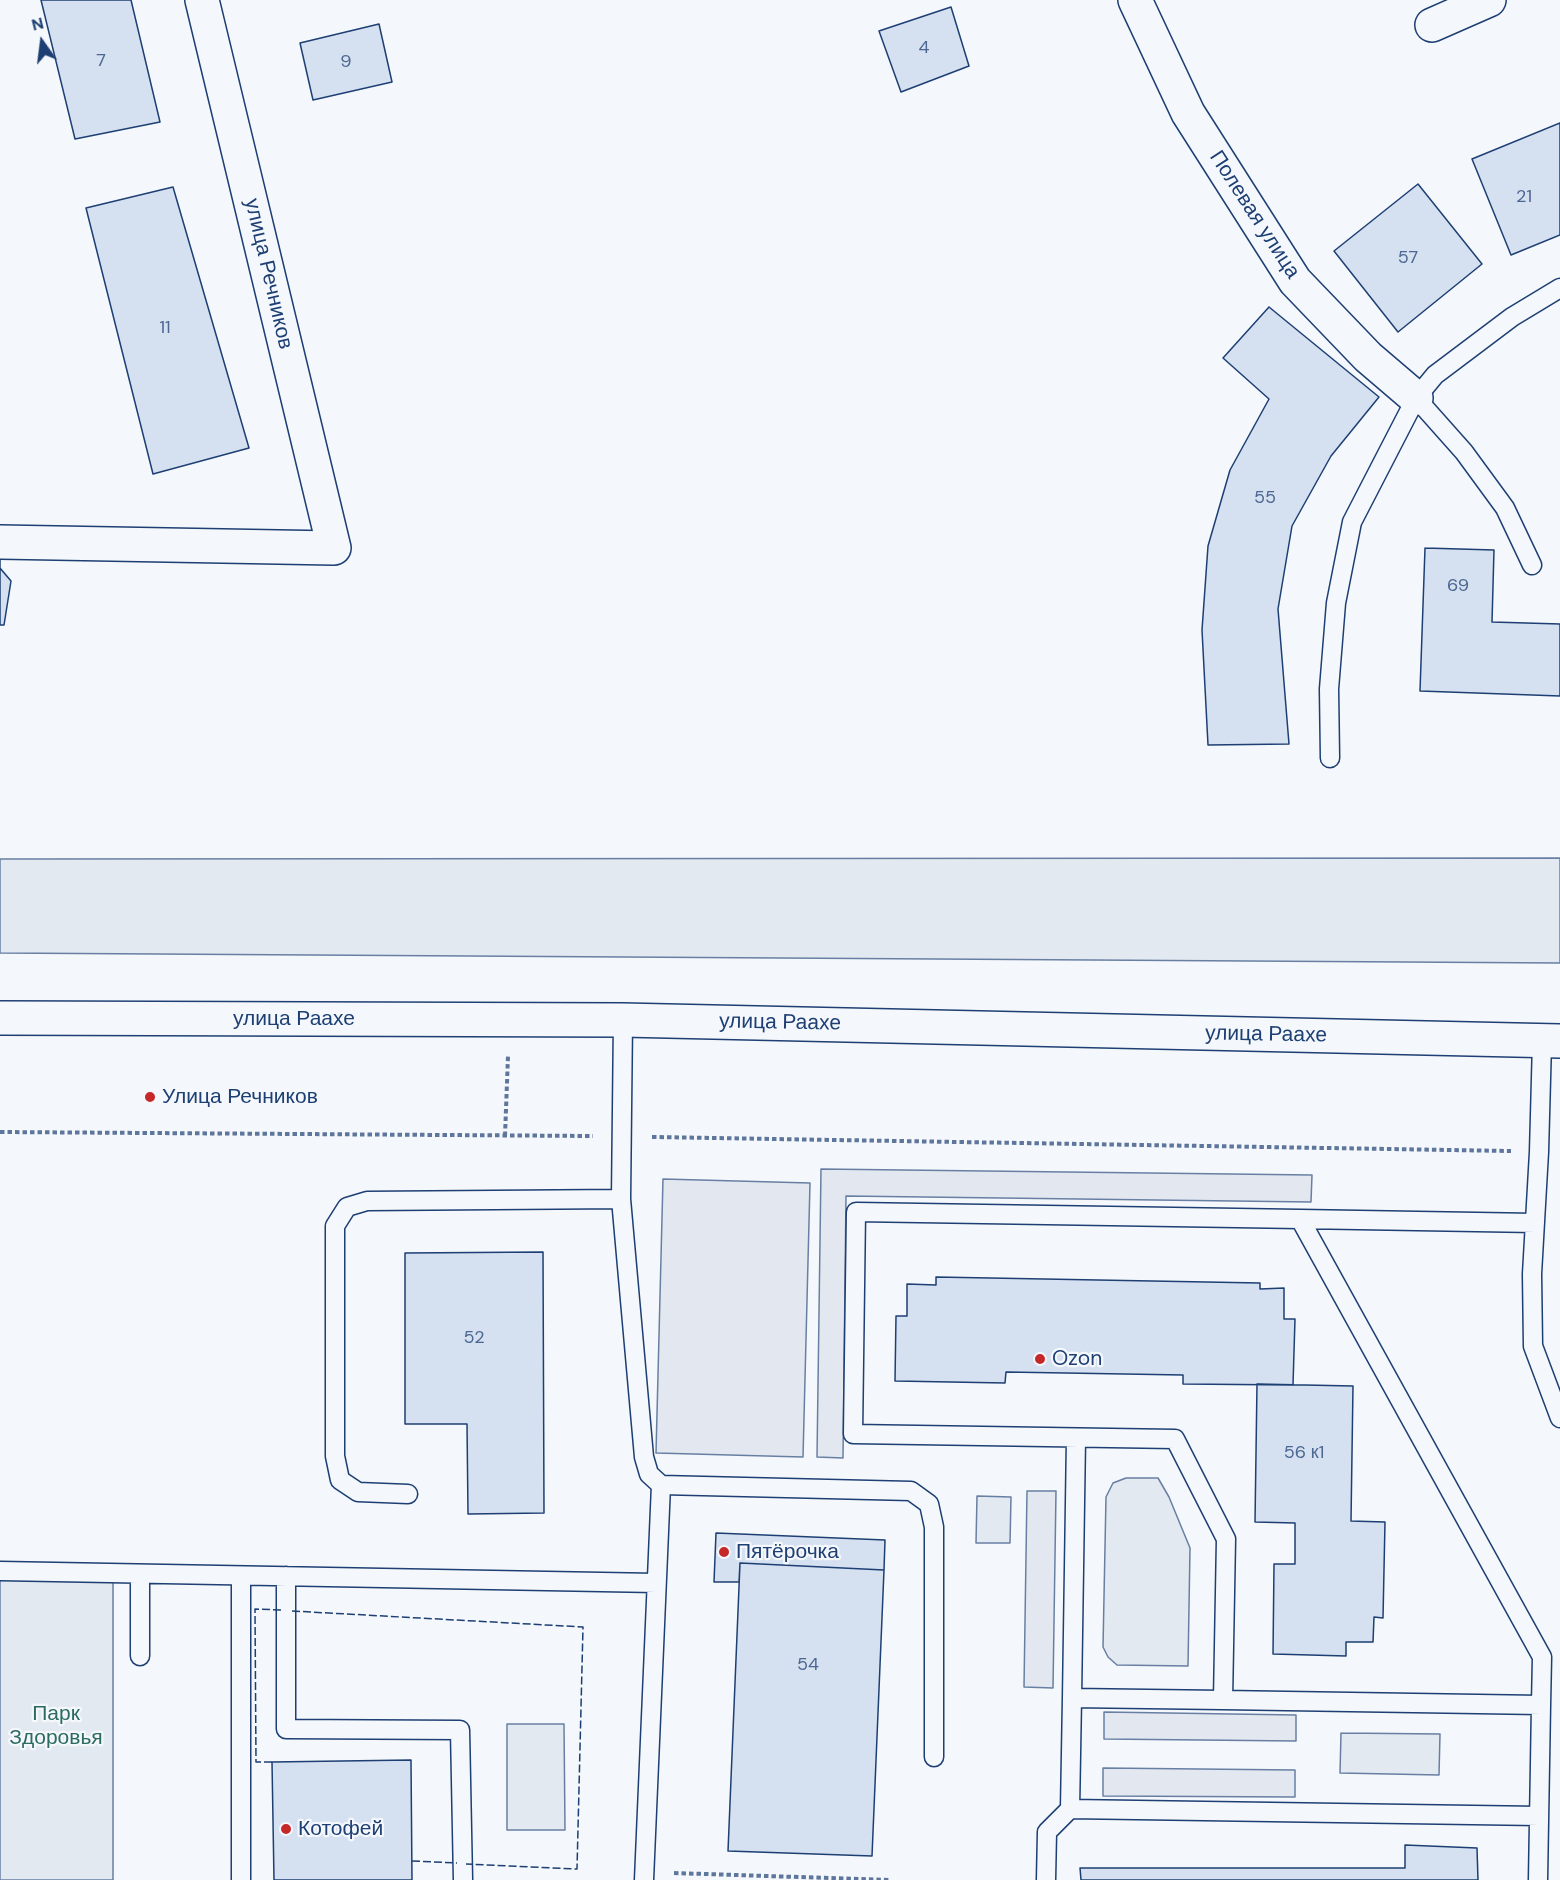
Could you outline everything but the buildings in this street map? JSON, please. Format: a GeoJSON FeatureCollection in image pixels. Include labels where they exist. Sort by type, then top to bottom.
{"type":"FeatureCollection","features":[{"type":"Feature","properties":{"kind":"main road","name":"улица Речников"},"geometry":{"type":"LineString","coordinates":[[0,542],[334,548],[202,0]]}},
{"type":"Feature","properties":{"kind":"main road","name":"Полевая улица"},"geometry":{"type":"LineString","coordinates":[[1135,0],[1188,113],[1295,281],[1368,357],[1416,398]]}},
{"type":"Feature","properties":{"kind":"main road"},"geometry":{"type":"LineString","coordinates":[[1432,25],[1489,0]]}},
{"type":"Feature","properties":{"kind":"main road","name":"улица Раахе"},"geometry":{"type":"LineString","coordinates":[[0,1018],[623,1020],[1551,1042]]}},
{"type":"Feature","properties":{"kind":"lane"},"geometry":{"type":"LineString","coordinates":[[1330,758],[1329,689],[1336,603],[1352,522],[1416,398],[1435,375],[1512,317],[1560,288]]}},
{"type":"Feature","properties":{"kind":"lane"},"geometry":{"type":"LineString","coordinates":[[1416,398],[1464,452],[1505,508],[1532,565]]}},
{"type":"Feature","properties":{"kind":"lane"},"geometry":{"type":"LineString","coordinates":[[623,1020],[621,1199],[644,1457],[649,1474],[661,1485],[911,1491],[929,1504],[934,1527],[934,1757]]}},
{"type":"Feature","properties":{"kind":"lane"},"geometry":{"type":"LineString","coordinates":[[1551,1042],[1539,1152],[1532,1274],[1533,1346],[1560,1418]]}},
{"type":"Feature","properties":{"kind":"lane"},"geometry":{"type":"LineString","coordinates":[[408,1494],[358,1492],[340,1480],[335,1456],[335,1226],[347,1207],[368,1201],[621,1199]]}},
{"type":"Feature","properties":{"kind":"lane"},"geometry":{"type":"LineString","coordinates":[[1223,1700],[1226,1539],[1175,1439],[853,1434],[856,1212],[1535,1223]]}},
{"type":"Feature","properties":{"kind":"lane"},"geometry":{"type":"LineString","coordinates":[[1300,1219],[1542,1657],[1538,1880]]}},
{"type":"Feature","properties":{"kind":"lane"},"geometry":{"type":"LineString","coordinates":[[1046,1880],[1047,1832],[1070,1809],[1076,1438]]}},
{"type":"Feature","properties":{"kind":"lane"},"geometry":{"type":"LineString","coordinates":[[644,1880],[661,1485]]}},
{"type":"Feature","properties":{"kind":"lane"},"geometry":{"type":"LineString","coordinates":[[0,1572],[656,1583]]}},
{"type":"Feature","properties":{"kind":"lane"},"geometry":{"type":"LineString","coordinates":[[140,1574],[140,1656]]}},
{"type":"Feature","properties":{"kind":"lane"},"geometry":{"type":"LineString","coordinates":[[241,1575],[241,1880]]}},
{"type":"Feature","properties":{"kind":"lane"},"geometry":{"type":"LineString","coordinates":[[286,1576],[286,1729],[460,1730],[463,1880]]}},
{"type":"Feature","properties":{"kind":"lane"},"geometry":{"type":"LineString","coordinates":[[1072,1698],[1541,1705]]}},
{"type":"Feature","properties":{"kind":"lane"},"geometry":{"type":"LineString","coordinates":[[1070,1809],[1539,1816]]}},
{"type":"Feature","properties":{"kind":"path"},"geometry":{"type":"LineString","coordinates":[[0,1132],[623,1136],[1539,1152]]}},
{"type":"Feature","properties":{"kind":"path"},"geometry":{"type":"LineString","coordinates":[[646,1849],[663,1872],[891,1880]]}},
{"type":"Feature","properties":{"kind":"green space"},"geometry":{"type":"Polygon","coordinates":[[[1560,858],[1560,963],[0,953],[0,859],[1560,858]]]}},
{"type":"Feature","properties":{"kind":"green space"},"geometry":{"type":"Polygon","coordinates":[[[1126,1478],[1158,1478],[1169,1497],[1190,1548],[1188,1666],[1117,1665],[1108,1657],[1103,1647],[1106,1497],[1113,1483],[1126,1478]]]}},
{"type":"Feature","properties":{"kind":"green space"},"geometry":{"type":"Polygon","coordinates":[[[977,1496],[1011,1497],[1010,1543],[976,1543],[977,1496]]]}},
{"type":"Feature","properties":{"kind":"green space","name":"Парк Здоровья"},"geometry":{"type":"Polygon","coordinates":[[[0,1572],[113,1572],[113,1880],[0,1880],[0,1572]]]}},
{"type":"Feature","properties":{"kind":"green space"},"geometry":{"type":"Polygon","coordinates":[[[507,1724],[564,1724],[565,1830],[507,1830],[507,1724]]]}},
{"type":"Feature","properties":{"kind":"green space"},"geometry":{"type":"Polygon","coordinates":[[[1341,1733],[1440,1734],[1439,1775],[1340,1773],[1341,1733]]]}},
{"type":"Feature","properties":{"kind":"shaded area"},"geometry":{"type":"Polygon","coordinates":[[[821,1169],[1312,1175],[1311,1202],[846,1196],[843,1458],[817,1457],[821,1169]]]}},
{"type":"Feature","properties":{"kind":"shaded area"},"geometry":{"type":"Polygon","coordinates":[[[663,1179],[810,1183],[803,1457],[656,1453],[663,1179]]]}},
{"type":"Feature","properties":{"kind":"shaded area"},"geometry":{"type":"Polygon","coordinates":[[[1027,1491],[1056,1491],[1053,1688],[1024,1687],[1027,1491]]]}},
{"type":"Feature","properties":{"kind":"shaded area"},"geometry":{"type":"Polygon","coordinates":[[[1104,1712],[1296,1715],[1296,1741],[1104,1739],[1104,1712]]]}},
{"type":"Feature","properties":{"kind":"shaded area"},"geometry":{"type":"Polygon","coordinates":[[[1103,1768],[1295,1770],[1295,1797],[1103,1796],[1103,1768]]]}},
{"type":"Feature","properties":{"kind":"fence"},"geometry":{"type":"LineString","coordinates":[[272,1762],[256,1762],[255,1609],[283,1610]]}},
{"type":"Feature","properties":{"kind":"fence"},"geometry":{"type":"LineString","coordinates":[[292,1611],[583,1627],[577,1869],[466,1864]]}},
{"type":"Feature","properties":{"kind":"fence"},"geometry":{"type":"LineString","coordinates":[[412,1861],[457,1863]]}},
{"type":"Feature","properties":{"kind":"place","name":"Улица Речников"},"geometry":{"type":"Point","coordinates":[150,1097]}},
{"type":"Feature","properties":{"kind":"place","name":"Ozon"},"geometry":{"type":"Point","coordinates":[1040,1359]}},
{"type":"Feature","properties":{"kind":"place","name":"Пятёрочка"},"geometry":{"type":"Point","coordinates":[724,1552]}},
{"type":"Feature","properties":{"kind":"place","name":"Котофей"},"geometry":{"type":"Point","coordinates":[286,1829]}}]}
